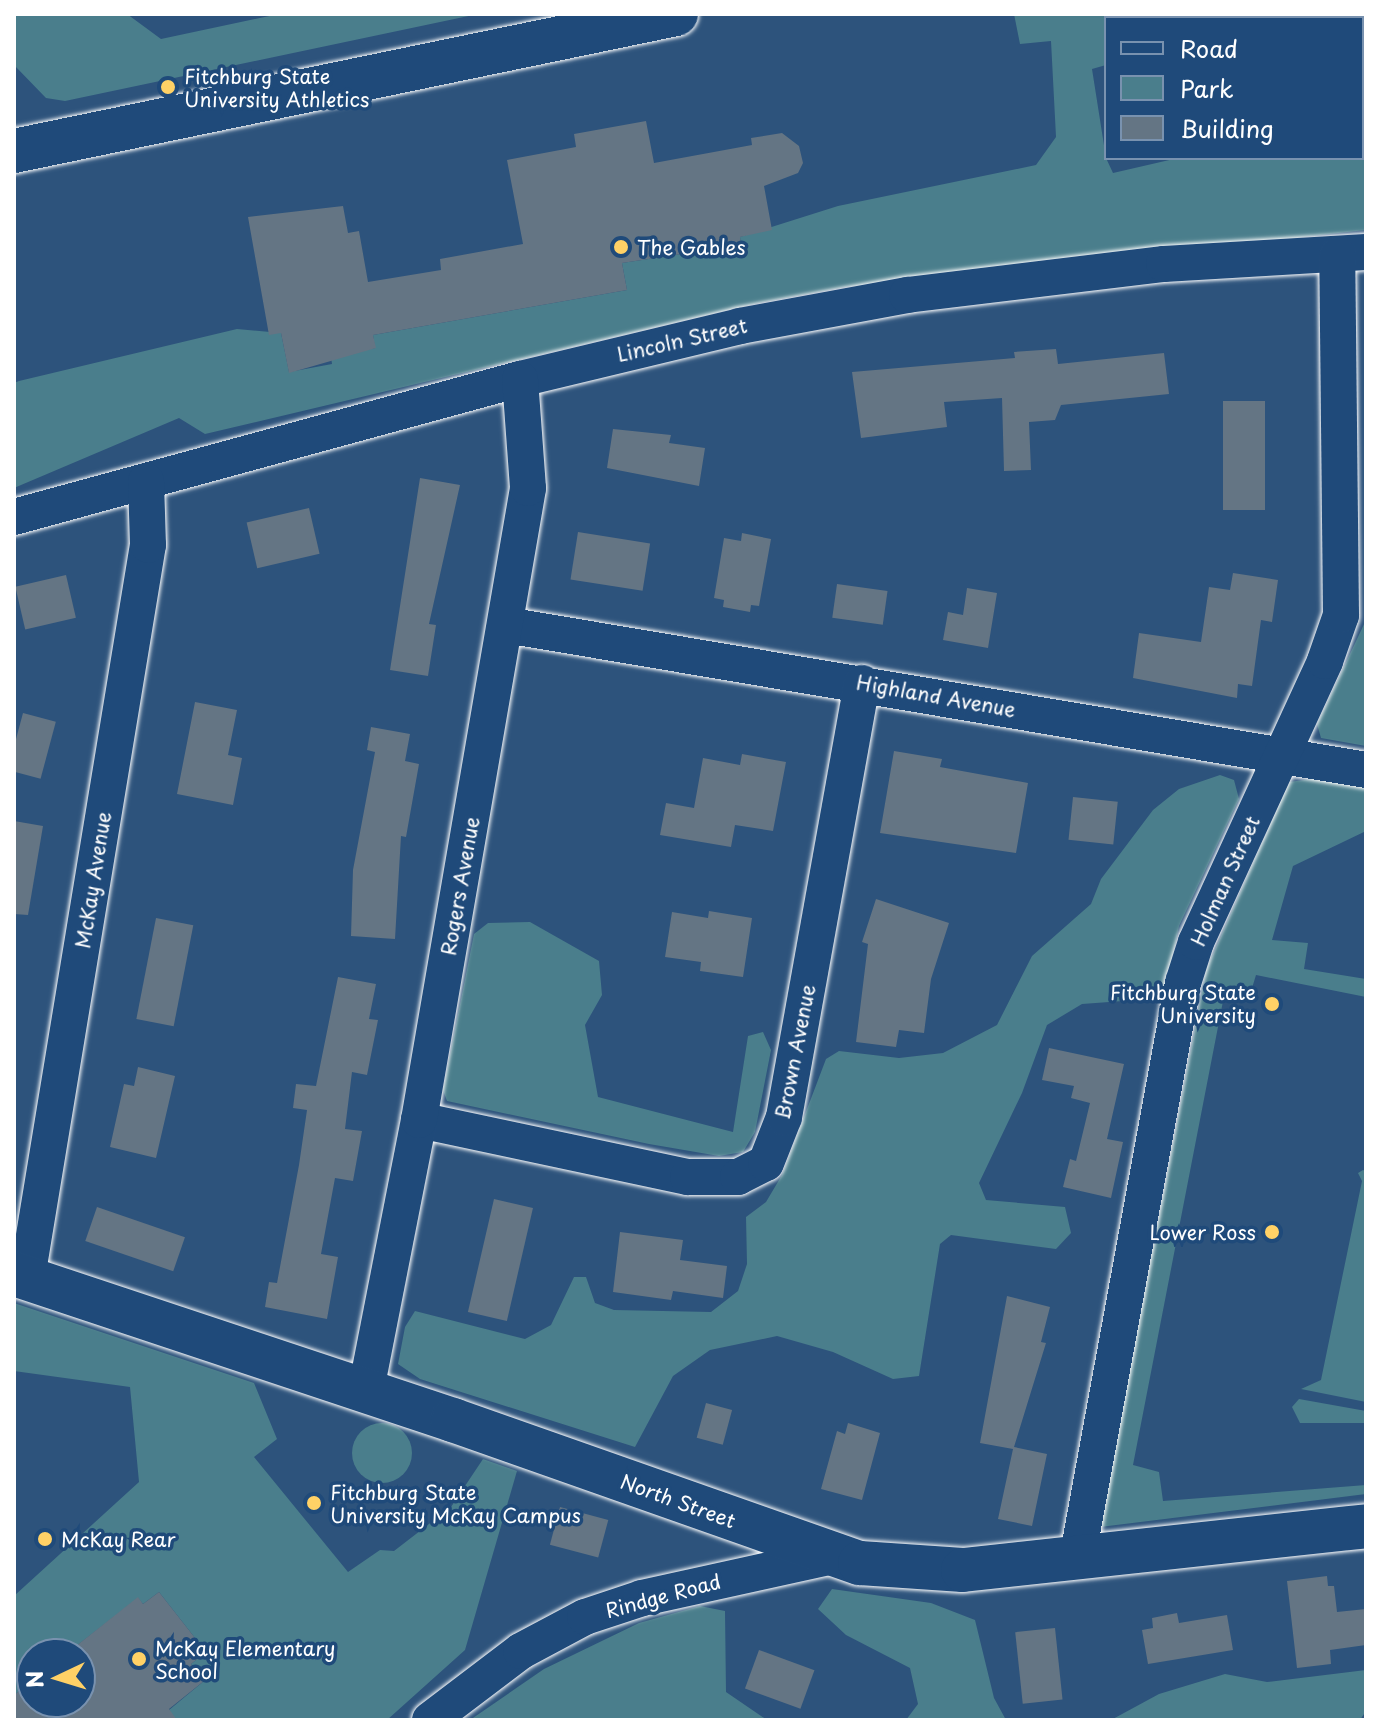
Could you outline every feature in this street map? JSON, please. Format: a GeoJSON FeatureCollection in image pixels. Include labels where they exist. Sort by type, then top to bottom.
{"type":"FeatureCollection","features":[{"type":"Feature","properties":{"kind":"street"},"geometry":{"type":"LineString","coordinates":[[14,151],[676,14]]}},
{"type":"Feature","properties":{"kind":"street","name":"Lincoln Street"},"geometry":{"type":"LineString","coordinates":[[14,517],[520,379],[740,326],[907,295],[1164,264],[1352,254]]}},
{"type":"Feature","properties":{"kind":"street","name":"Holman Street"},"geometry":{"type":"LineString","coordinates":[[1077,1560],[1172,1025],[1196,942],[1283,754],[1341,615],[1353,477],[1352,254]]}},
{"type":"Feature","properties":{"kind":"street","name":"Rogers Avenue"},"geometry":{"type":"LineString","coordinates":[[366,1390],[419,1120],[528,488],[520,379]]}},
{"type":"Feature","properties":{"kind":"street","name":"McKay Avenue"},"geometry":{"type":"LineString","coordinates":[[21,1276],[148,545],[146,481]]}},
{"type":"Feature","properties":{"kind":"street","name":"Highland Avenue"},"geometry":{"type":"LineString","coordinates":[[506,625],[1366,770]]}},
{"type":"Feature","properties":{"kind":"street","name":"Brown Avenue"},"geometry":{"type":"LineString","coordinates":[[419,1120],[688,1177],[738,1177],[766,1163],[784,1117],[862,683]]}},
{"type":"Feature","properties":{"kind":"street","name":"North Street"},"geometry":{"type":"LineString","coordinates":[[21,1276],[366,1390],[829,1557],[963,1570],[1077,1560],[1366,1526]]}},
{"type":"Feature","properties":{"kind":"street","name":"Rindge Road"},"geometry":{"type":"LineString","coordinates":[[430,1720],[521,1651],[585,1617],[642,1598],[829,1557]]}},
{"type":"Feature","properties":{"kind":"green space"},"geometry":{"type":"Polygon","coordinates":[[[14,14],[127,14],[161,39],[279,14],[478,14],[65,101],[46,98],[14,65],[14,14]]]}},
{"type":"Feature","properties":{"kind":"green space"},"geometry":{"type":"Polygon","coordinates":[[[1014,14],[1110,14],[1104,16],[1104,66],[1092,69],[1104,160],[1107,160],[1113,173],[1169,160],[1364,160],[1366,109],[1366,230],[845,287],[758,303],[205,434],[179,418],[14,488],[14,383],[19,381],[237,329],[281,333],[289,372],[332,364],[331,357],[375,348],[373,335],[627,290],[622,263],[741,245],[740,237],[838,206],[1036,165],[1056,137],[1051,41],[1020,44],[1014,14]]]}},
{"type":"Feature","properties":{"kind":"green space"},"geometry":{"type":"Polygon","coordinates":[[[1366,620],[1366,746],[1321,738],[1317,724],[1366,620]]]}},
{"type":"Feature","properties":{"kind":"green space"},"geometry":{"type":"Polygon","coordinates":[[[1220,775],[1234,780],[1239,799],[1179,926],[1164,998],[1082,1004],[1047,1025],[1022,1093],[979,1183],[986,1200],[1065,1207],[1071,1233],[1056,1249],[951,1235],[940,1244],[919,1376],[893,1379],[833,1352],[777,1336],[710,1350],[673,1376],[635,1447],[420,1379],[398,1364],[405,1327],[415,1311],[525,1339],[551,1325],[574,1277],[586,1277],[595,1303],[614,1310],[711,1312],[738,1291],[747,1264],[746,1217],[766,1202],[782,1175],[826,1059],[839,1051],[899,1058],[943,1053],[997,1025],[1032,956],[1091,904],[1101,879],[1153,810],[1179,789],[1220,775]]]}},
{"type":"Feature","properties":{"kind":"green space"},"geometry":{"type":"Polygon","coordinates":[[[1327,777],[1366,782],[1366,831],[1293,866],[1272,940],[1308,943],[1304,969],[1366,979],[1366,997],[1256,975],[1249,998],[1224,996],[1133,1465],[1159,1472],[1163,1501],[1366,1485],[1366,1494],[1100,1527],[1206,970],[1289,782],[1327,777]]]}},
{"type":"Feature","properties":{"kind":"green space"},"geometry":{"type":"Polygon","coordinates":[[[530,922],[599,961],[602,995],[585,1025],[598,1097],[733,1132],[748,1036],[763,1032],[771,1050],[755,1132],[743,1152],[719,1156],[649,1144],[447,1101],[443,1090],[474,934],[488,923],[530,922]]]}},
{"type":"Feature","properties":{"kind":"green space"},"geometry":{"type":"Polygon","coordinates":[[[1366,1171],[1366,1402],[1301,1389],[1321,1380],[1362,1181],[1358,1173],[1366,1171]]]}},
{"type":"Feature","properties":{"kind":"green space"},"geometry":{"type":"Polygon","coordinates":[[[14,1303],[254,1383],[277,1439],[254,1457],[348,1572],[380,1550],[394,1551],[451,1507],[483,1459],[517,1471],[465,1650],[387,1720],[157,1720],[204,1681],[191,1664],[206,1652],[159,1592],[143,1604],[138,1598],[87,1638],[16,1638],[14,1695],[14,1596],[139,1482],[130,1387],[14,1371],[14,1303]]]}},
{"type":"Feature","properties":{"kind":"green space"},"geometry":{"type":"Polygon","coordinates":[[[1299,1399],[1366,1411],[1366,1423],[1300,1423],[1292,1407],[1299,1399]]]}},
{"type":"Feature","properties":{"kind":"green space"},"geometry":{"type":"Polygon","coordinates":[[[382,1423],[393,1425],[403,1432],[410,1442],[410,1464],[403,1474],[393,1481],[382,1483],[371,1481],[361,1474],[354,1464],[352,1453],[354,1442],[361,1432],[371,1425],[382,1423]]]}},
{"type":"Feature","properties":{"kind":"green space"},"geometry":{"type":"Polygon","coordinates":[[[832,1589],[931,1603],[975,1620],[994,1698],[1006,1720],[906,1720],[918,1704],[910,1668],[846,1635],[818,1609],[832,1589]]]}},
{"type":"Feature","properties":{"kind":"green space"},"geometry":{"type":"Polygon","coordinates":[[[700,1606],[725,1611],[726,1692],[767,1720],[470,1720],[544,1669],[639,1623],[700,1606]]]}},
{"type":"Feature","properties":{"kind":"green space"},"geometry":{"type":"Polygon","coordinates":[[[1366,1670],[1366,1711],[1360,1720],[1111,1720],[1159,1694],[1225,1674],[1267,1682],[1366,1670]]]}},
{"type":"Feature","properties":{"kind":"building","name":"The Gables"},"geometry":{"type":"Polygon","coordinates":[[[646,121],[654,163],[752,145],[751,138],[782,133],[799,146],[803,163],[798,173],[764,186],[772,230],[740,237],[741,245],[622,263],[627,290],[373,335],[376,348],[289,373],[281,333],[269,335],[248,217],[343,206],[348,233],[359,231],[368,282],[441,270],[440,259],[523,244],[507,160],[576,147],[574,134],[646,121]]]}},
{"type":"Feature","properties":{"kind":"building"},"geometry":{"type":"Polygon","coordinates":[[[1056,349],[1058,364],[1164,353],[1169,394],[1061,405],[1055,420],[1029,422],[1031,470],[1004,471],[1002,398],[944,402],[947,427],[861,438],[852,372],[1015,358],[1014,352],[1056,349]]]}},
{"type":"Feature","properties":{"kind":"building"},"geometry":{"type":"Polygon","coordinates":[[[1223,401],[1265,401],[1265,510],[1223,510],[1223,401]]]}},
{"type":"Feature","properties":{"kind":"building"},"geometry":{"type":"Polygon","coordinates":[[[613,429],[671,435],[669,443],[705,448],[699,486],[607,468],[613,429]]]}},
{"type":"Feature","properties":{"kind":"building"},"geometry":{"type":"Polygon","coordinates":[[[420,478],[460,485],[429,624],[436,625],[428,676],[390,670],[420,478]]]}},
{"type":"Feature","properties":{"kind":"building"},"geometry":{"type":"Polygon","coordinates":[[[309,508],[320,554],[257,568],[247,522],[309,508]]]}},
{"type":"Feature","properties":{"kind":"building"},"geometry":{"type":"Polygon","coordinates":[[[578,532],[650,543],[643,591],[570,579],[578,532]]]}},
{"type":"Feature","properties":{"kind":"building"},"geometry":{"type":"Polygon","coordinates":[[[742,533],[771,539],[759,606],[751,605],[750,612],[723,607],[724,600],[714,598],[724,538],[741,541],[742,533]]]}},
{"type":"Feature","properties":{"kind":"building"},"geometry":{"type":"Polygon","coordinates":[[[1233,573],[1278,580],[1272,622],[1261,620],[1252,686],[1238,684],[1237,698],[1133,678],[1139,633],[1201,642],[1209,587],[1230,590],[1233,573]]]}},
{"type":"Feature","properties":{"kind":"building"},"geometry":{"type":"Polygon","coordinates":[[[66,575],[76,618],[25,630],[15,587],[66,575]]]}},
{"type":"Feature","properties":{"kind":"building"},"geometry":{"type":"Polygon","coordinates":[[[837,584],[888,591],[883,625],[832,618],[837,584]]]}},
{"type":"Feature","properties":{"kind":"building"},"geometry":{"type":"Polygon","coordinates":[[[967,588],[997,593],[988,648],[943,640],[948,612],[963,615],[967,588]]]}},
{"type":"Feature","properties":{"kind":"building"},"geometry":{"type":"Polygon","coordinates":[[[195,702],[237,710],[228,755],[242,758],[233,805],[177,794],[195,702]]]}},
{"type":"Feature","properties":{"kind":"building"},"geometry":{"type":"Polygon","coordinates":[[[23,713],[56,722],[41,779],[14,772],[14,747],[23,713]]]}},
{"type":"Feature","properties":{"kind":"building"},"geometry":{"type":"Polygon","coordinates":[[[371,727],[410,734],[405,761],[419,764],[406,837],[401,836],[395,939],[351,936],[353,870],[375,752],[367,750],[371,727]]]}},
{"type":"Feature","properties":{"kind":"building"},"geometry":{"type":"Polygon","coordinates":[[[894,751],[942,759],[940,767],[1028,783],[1016,853],[880,833],[894,751]]]}},
{"type":"Feature","properties":{"kind":"building"},"geometry":{"type":"Polygon","coordinates":[[[742,754],[786,762],[773,831],[735,825],[731,847],[660,835],[666,803],[694,808],[703,758],[740,765],[742,754]]]}},
{"type":"Feature","properties":{"kind":"building"},"geometry":{"type":"Polygon","coordinates":[[[1073,797],[1118,802],[1113,844],[1069,840],[1073,797]]]}},
{"type":"Feature","properties":{"kind":"building"},"geometry":{"type":"Polygon","coordinates":[[[14,821],[43,826],[28,915],[14,914],[14,821]]]}},
{"type":"Feature","properties":{"kind":"building"},"geometry":{"type":"Polygon","coordinates":[[[876,899],[949,923],[931,979],[924,1033],[899,1030],[896,1047],[856,1042],[868,944],[862,942],[876,899]]]}},
{"type":"Feature","properties":{"kind":"building"},"geometry":{"type":"Polygon","coordinates":[[[709,911],[752,918],[743,977],[700,971],[701,962],[665,957],[672,912],[708,918],[709,911]]]}},
{"type":"Feature","properties":{"kind":"building"},"geometry":{"type":"Polygon","coordinates":[[[156,918],[193,925],[174,1026],[136,1019],[156,918]]]}},
{"type":"Feature","properties":{"kind":"building"},"geometry":{"type":"Polygon","coordinates":[[[338,977],[376,984],[369,1019],[378,1020],[367,1075],[352,1072],[345,1129],[362,1131],[353,1181],[335,1178],[321,1254],[338,1257],[327,1319],[265,1307],[269,1282],[277,1283],[307,1110],[293,1108],[296,1084],[316,1086],[338,977]]]}},
{"type":"Feature","properties":{"kind":"building"},"geometry":{"type":"Polygon","coordinates":[[[1049,1048],[1124,1064],[1107,1139],[1123,1142],[1111,1198],[1063,1187],[1070,1159],[1076,1161],[1090,1103],[1071,1098],[1074,1086],[1042,1080],[1049,1048]]]}},
{"type":"Feature","properties":{"kind":"building"},"geometry":{"type":"Polygon","coordinates":[[[138,1067],[175,1076],[156,1158],[110,1147],[124,1084],[134,1086],[138,1067]]]}},
{"type":"Feature","properties":{"kind":"building"},"geometry":{"type":"Polygon","coordinates":[[[494,1199],[533,1208],[507,1321],[468,1312],[494,1199]]]}},
{"type":"Feature","properties":{"kind":"building"},"geometry":{"type":"Polygon","coordinates":[[[97,1207],[185,1237],[173,1271],[85,1241],[97,1207]]]}},
{"type":"Feature","properties":{"kind":"building"},"geometry":{"type":"Polygon","coordinates":[[[620,1232],[683,1240],[680,1260],[727,1266],[723,1298],[673,1291],[671,1300],[613,1292],[620,1232]]]}},
{"type":"Feature","properties":{"kind":"building"},"geometry":{"type":"Polygon","coordinates":[[[1007,1296],[1050,1307],[1041,1342],[1046,1343],[1014,1447],[1047,1454],[1032,1526],[998,1519],[1013,1449],[980,1443],[1007,1296]]]}},
{"type":"Feature","properties":{"kind":"building"},"geometry":{"type":"Polygon","coordinates":[[[706,1403],[732,1410],[723,1445],[697,1438],[706,1403]]]}},
{"type":"Feature","properties":{"kind":"building"},"geometry":{"type":"Polygon","coordinates":[[[848,1423],[880,1433],[862,1500],[821,1489],[837,1431],[845,1434],[848,1423]]]}},
{"type":"Feature","properties":{"kind":"building"},"geometry":{"type":"Polygon","coordinates":[[[560,1507],[608,1520],[598,1558],[550,1545],[560,1507]]]}},
{"type":"Feature","properties":{"kind":"building"},"geometry":{"type":"Polygon","coordinates":[[[1327,1576],[1328,1586],[1334,1586],[1337,1612],[1366,1609],[1366,1645],[1330,1650],[1331,1664],[1297,1668],[1287,1581],[1327,1576]]]}},
{"type":"Feature","properties":{"kind":"building","name":"McKay Elementary School"},"geometry":{"type":"Polygon","coordinates":[[[159,1592],[206,1652],[191,1664],[204,1681],[169,1709],[177,1720],[14,1720],[16,1693],[16,1718],[96,1718],[96,1638],[86,1638],[138,1597],[143,1604],[159,1592]]]}},
{"type":"Feature","properties":{"kind":"building"},"geometry":{"type":"Polygon","coordinates":[[[1177,1613],[1179,1623],[1227,1615],[1233,1650],[1148,1664],[1142,1630],[1153,1628],[1152,1618],[1177,1613]]]}},
{"type":"Feature","properties":{"kind":"building"},"geometry":{"type":"Polygon","coordinates":[[[1055,1628],[1063,1700],[1023,1704],[1015,1632],[1055,1628]]]}},
{"type":"Feature","properties":{"kind":"building"},"geometry":{"type":"Polygon","coordinates":[[[759,1650],[814,1670],[800,1709],[745,1689],[759,1650]]]}},
{"type":"Feature","properties":{"kind":"place","name":"Fitchburg State University Athletics"},"geometry":{"type":"Point","coordinates":[168,87]}},
{"type":"Feature","properties":{"kind":"place","name":"The Gables"},"geometry":{"type":"Point","coordinates":[621,247]}},
{"type":"Feature","properties":{"kind":"place","name":"Fitchburg State University"},"geometry":{"type":"Point","coordinates":[1272,1004]}},
{"type":"Feature","properties":{"kind":"place","name":"Lower Ross"},"geometry":{"type":"Point","coordinates":[1272,1232]}},
{"type":"Feature","properties":{"kind":"place","name":"Fitchburg State University McKay Campus"},"geometry":{"type":"Point","coordinates":[314,1503]}},
{"type":"Feature","properties":{"kind":"place","name":"McKay Rear"},"geometry":{"type":"Point","coordinates":[45,1539]}},
{"type":"Feature","properties":{"kind":"place","name":"McKay Elementary School"},"geometry":{"type":"Point","coordinates":[139,1659]}}]}
